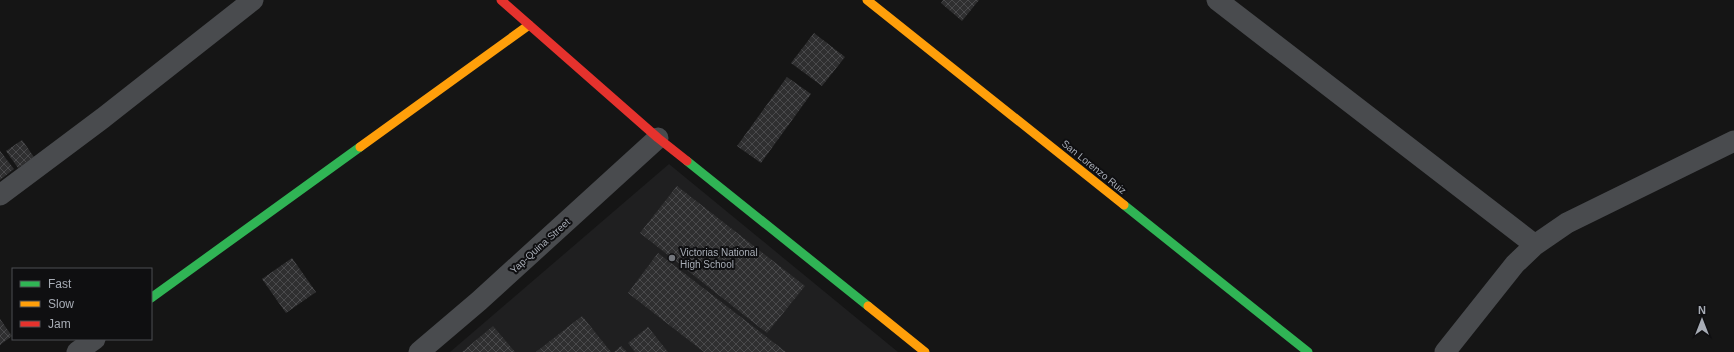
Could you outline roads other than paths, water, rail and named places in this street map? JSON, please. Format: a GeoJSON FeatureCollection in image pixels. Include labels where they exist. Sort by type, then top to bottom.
{"type":"FeatureCollection","features":[{"type":"Feature","properties":{"kind":"street"},"geometry":{"type":"LineString","coordinates":[[0,195],[103,118],[253,0]]}},
{"type":"Feature","properties":{"kind":"street"},"geometry":{"type":"LineString","coordinates":[[501,0],[658,138],[925,352]]}},
{"type":"Feature","properties":{"kind":"street","name":"San Lorenzo Ruiz"},"geometry":{"type":"LineString","coordinates":[[867,0],[1308,352]]}},
{"type":"Feature","properties":{"kind":"street"},"geometry":{"type":"LineString","coordinates":[[1217,0],[1535,245]]}},
{"type":"Feature","properties":{"kind":"street"},"geometry":{"type":"LineString","coordinates":[[152,297],[529,25]]}},
{"type":"Feature","properties":{"kind":"street","name":"Yap-Quina Street"},"geometry":{"type":"LineString","coordinates":[[419,352],[480,301],[658,138]]}},
{"type":"Feature","properties":{"kind":"street"},"geometry":{"type":"LineString","coordinates":[[1445,352],[1515,264],[1535,245],[1567,224],[1734,141]]}},
{"type":"Feature","properties":{"kind":"street"},"geometry":{"type":"LineString","coordinates":[[77,352],[94,340]]}},
{"type":"Feature","properties":{"kind":"place","name":"Victorias National High School"},"geometry":{"type":"Point","coordinates":[672,258]}}]}
